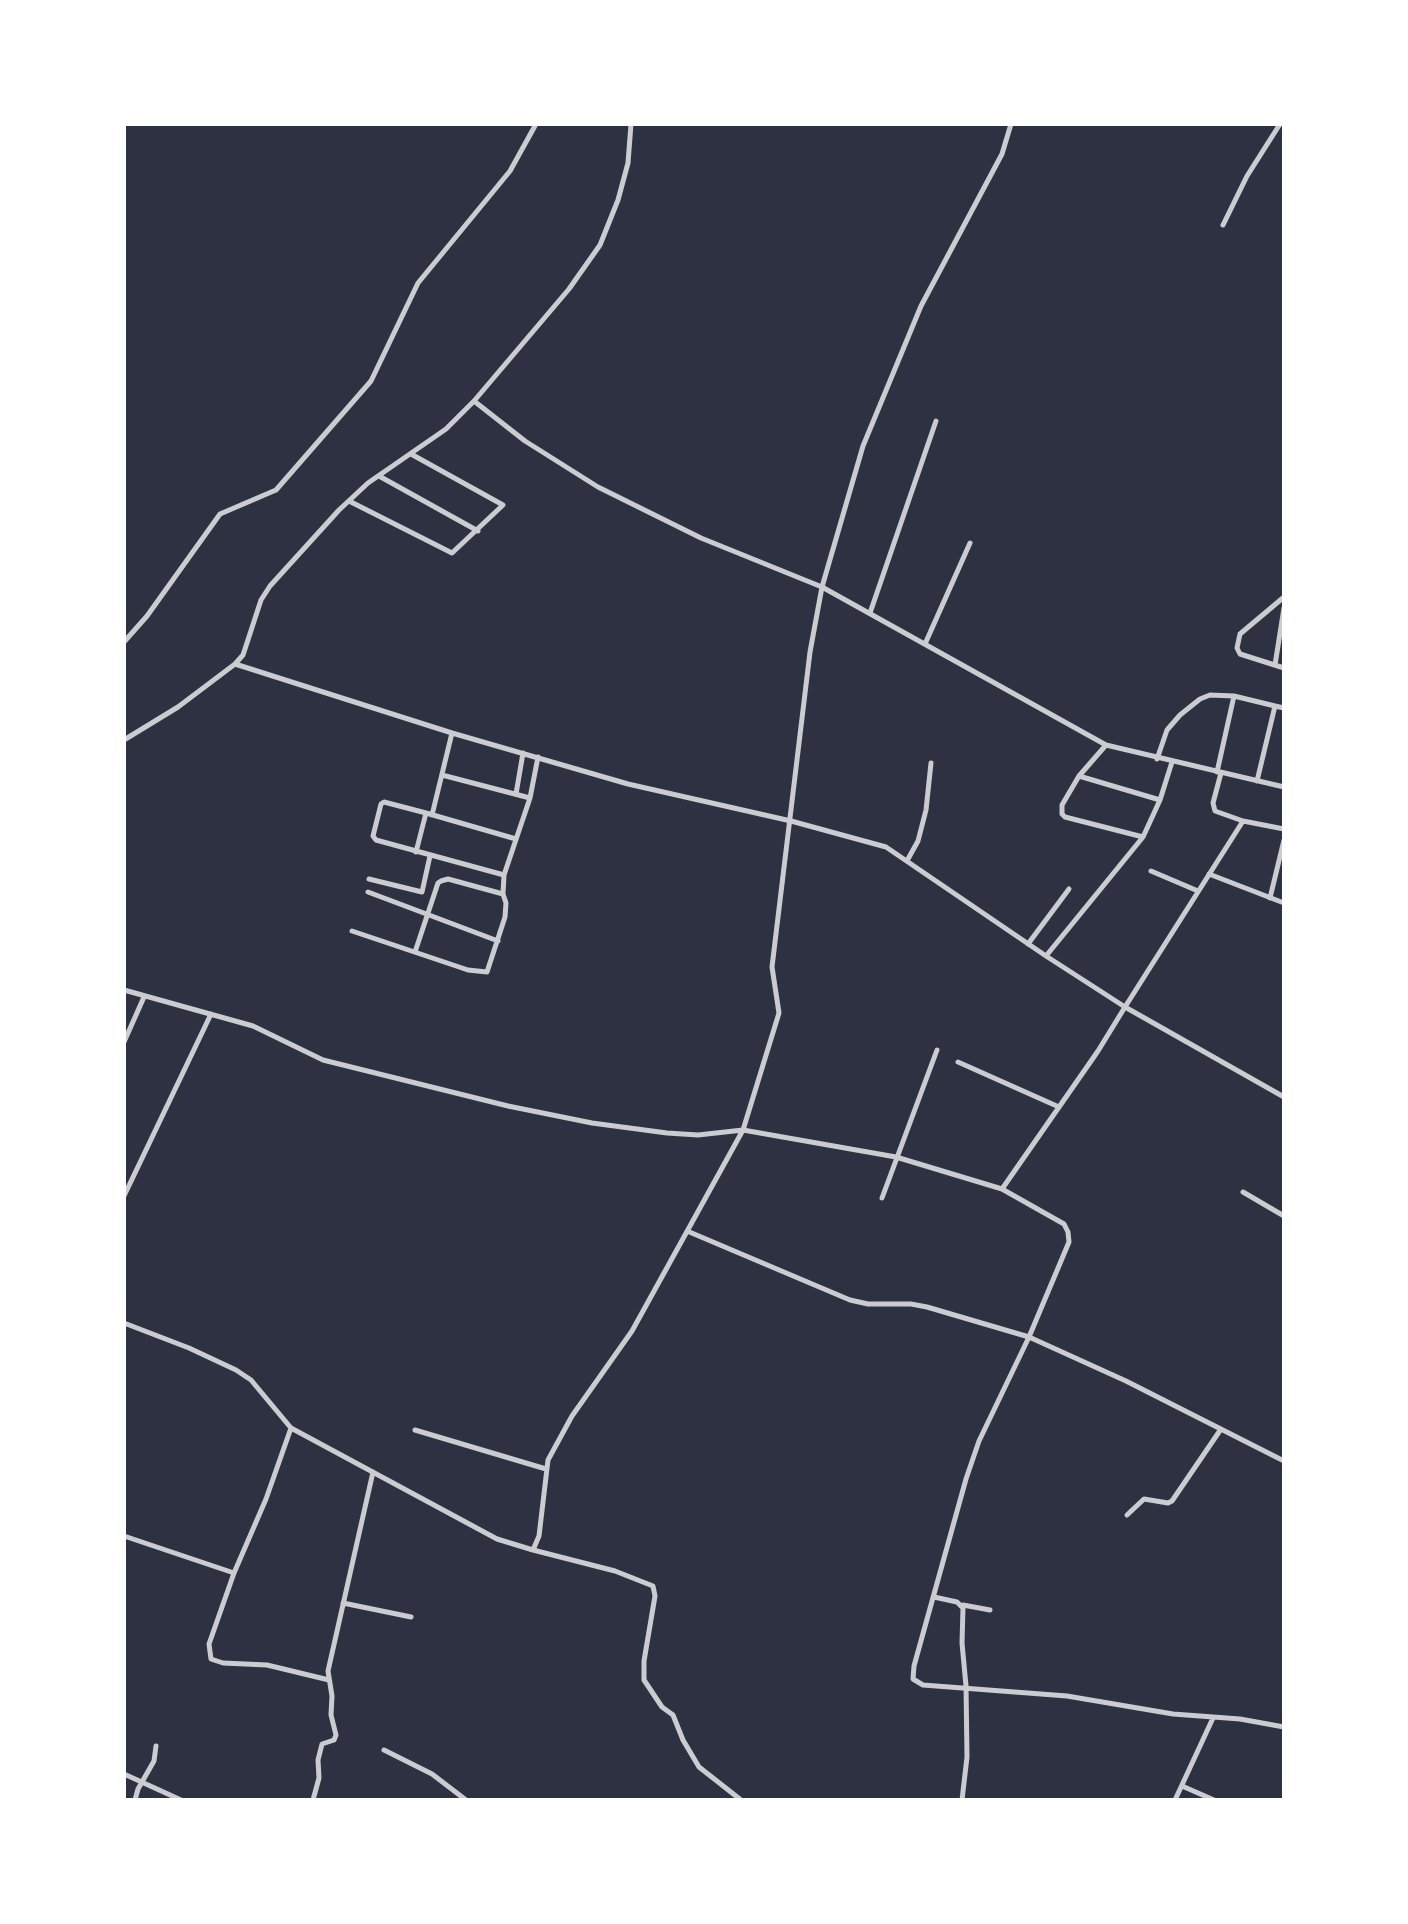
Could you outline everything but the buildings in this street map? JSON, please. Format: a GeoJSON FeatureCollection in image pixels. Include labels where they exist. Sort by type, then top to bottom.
{"type":"FeatureCollection","features":[{"type":"Feature","properties":{"kind":"street"},"geometry":{"type":"LineString","coordinates":[[124,642],[147,616],[220,514],[276,490],[371,381],[418,283],[510,171],[536,124]]}},
{"type":"Feature","properties":{"kind":"street"},"geometry":{"type":"LineString","coordinates":[[124,740],[178,707],[235,664],[243,655],[261,600],[270,586],[349,501],[446,429],[474,401],[569,289],[600,245],[623,184],[631,124]]}},
{"type":"Feature","properties":{"kind":"street"},"geometry":{"type":"LineString","coordinates":[[533,1550],[539,1536],[546,1469],[572,1416],[632,1331],[743,1130],[779,1013],[772,967],[810,652],[822,587],[863,446],[921,306],[1002,154],[1011,124]]}},
{"type":"Feature","properties":{"kind":"street"},"geometry":{"type":"LineString","coordinates":[[1223,225],[1247,176],[1280,124]]}},
{"type":"Feature","properties":{"kind":"street"},"geometry":{"type":"LineString","coordinates":[[474,401],[525,441],[598,487],[701,538],[822,587],[1106,745],[1284,787]]}},
{"type":"Feature","properties":{"kind":"street"},"geometry":{"type":"LineString","coordinates":[[870,613],[936,421]]}},
{"type":"Feature","properties":{"kind":"street"},"geometry":{"type":"LineString","coordinates":[[349,501],[452,553],[503,505],[410,454]]}},
{"type":"Feature","properties":{"kind":"street"},"geometry":{"type":"LineString","coordinates":[[379,476],[478,531]]}},
{"type":"Feature","properties":{"kind":"street"},"geometry":{"type":"LineString","coordinates":[[925,644],[970,543]]}},
{"type":"Feature","properties":{"kind":"street"},"geometry":{"type":"LineString","coordinates":[[1284,597],[1244,629],[1238,641],[1240,654],[1284,668]]}},
{"type":"Feature","properties":{"kind":"street"},"geometry":{"type":"LineString","coordinates":[[1275,665],[1284,608]]}},
{"type":"Feature","properties":{"kind":"street"},"geometry":{"type":"LineString","coordinates":[[235,664],[452,733],[628,784],[878,844],[908,859],[1028,944],[1125,1007],[1284,1097]]}},
{"type":"Feature","properties":{"kind":"street"},"geometry":{"type":"LineString","coordinates":[[1157,759],[1167,730],[1200,699],[1210,695],[1234,696],[1284,708]]}},
{"type":"Feature","properties":{"kind":"street"},"geometry":{"type":"LineString","coordinates":[[1234,696],[1213,803],[1215,811],[1243,821],[1284,829]]}},
{"type":"Feature","properties":{"kind":"street"},"geometry":{"type":"LineString","coordinates":[[1257,781],[1275,706]]}},
{"type":"Feature","properties":{"kind":"street"},"geometry":{"type":"LineString","coordinates":[[416,852],[442,775],[452,733]]}},
{"type":"Feature","properties":{"kind":"street"},"geometry":{"type":"LineString","coordinates":[[1106,745],[1079,776],[1062,805],[1062,814],[1143,837]]}},
{"type":"Feature","properties":{"kind":"street"},"geometry":{"type":"LineString","coordinates":[[516,794],[523,753]]}},
{"type":"Feature","properties":{"kind":"street"},"geometry":{"type":"LineString","coordinates":[[352,931],[485,973],[506,911],[504,875],[530,798],[538,757]]}},
{"type":"Feature","properties":{"kind":"street"},"geometry":{"type":"LineString","coordinates":[[1046,956],[1143,837],[1160,800],[1172,762]]}},
{"type":"Feature","properties":{"kind":"street"},"geometry":{"type":"LineString","coordinates":[[908,859],[918,841],[926,810],[931,763]]}},
{"type":"Feature","properties":{"kind":"street"},"geometry":{"type":"LineString","coordinates":[[442,775],[530,798]]}},
{"type":"Feature","properties":{"kind":"street"},"geometry":{"type":"LineString","coordinates":[[1079,776],[1160,800]]}},
{"type":"Feature","properties":{"kind":"street"},"geometry":{"type":"LineString","coordinates":[[504,875],[373,838],[381,804],[384,802],[516,839]]}},
{"type":"Feature","properties":{"kind":"street"},"geometry":{"type":"LineString","coordinates":[[1002,1189],[1125,1007],[1243,821]]}},
{"type":"Feature","properties":{"kind":"street"},"geometry":{"type":"LineString","coordinates":[[1270,898],[1284,840]]}},
{"type":"Feature","properties":{"kind":"street"},"geometry":{"type":"LineString","coordinates":[[369,879],[422,892],[430,856]]}},
{"type":"Feature","properties":{"kind":"street"},"geometry":{"type":"LineString","coordinates":[[1151,871],[1198,891]]}},
{"type":"Feature","properties":{"kind":"street"},"geometry":{"type":"LineString","coordinates":[[1209,874],[1284,903]]}},
{"type":"Feature","properties":{"kind":"street"},"geometry":{"type":"LineString","coordinates":[[415,952],[438,883],[444,879],[503,894]]}},
{"type":"Feature","properties":{"kind":"street"},"geometry":{"type":"LineString","coordinates":[[1028,944],[1069,889]]}},
{"type":"Feature","properties":{"kind":"street"},"geometry":{"type":"LineString","coordinates":[[368,892],[498,941]]}},
{"type":"Feature","properties":{"kind":"street"},"geometry":{"type":"LineString","coordinates":[[124,990],[253,1026],[323,1060],[508,1106],[592,1123],[667,1133],[698,1135],[743,1130],[896,1157],[1002,1189],[1064,1224],[1069,1242],[1029,1337],[979,1441],[966,1479],[913,1679],[923,1685],[1067,1696],[1284,1727]]}},
{"type":"Feature","properties":{"kind":"street"},"geometry":{"type":"LineString","coordinates":[[124,1041],[144,997]]}},
{"type":"Feature","properties":{"kind":"street"},"geometry":{"type":"LineString","coordinates":[[124,1196],[211,1014]]}},
{"type":"Feature","properties":{"kind":"street"},"geometry":{"type":"LineString","coordinates":[[882,1198],[937,1050]]}},
{"type":"Feature","properties":{"kind":"street"},"geometry":{"type":"LineString","coordinates":[[958,1062],[1059,1107]]}},
{"type":"Feature","properties":{"kind":"street"},"geometry":{"type":"LineString","coordinates":[[1243,1192],[1284,1216]]}},
{"type":"Feature","properties":{"kind":"street"},"geometry":{"type":"LineString","coordinates":[[687,1231],[850,1300],[927,1307],[1029,1337],[1126,1381],[1284,1461]]}},
{"type":"Feature","properties":{"kind":"street"},"geometry":{"type":"LineString","coordinates":[[124,1323],[236,1370],[251,1380],[291,1428],[497,1539],[615,1571],[653,1586],[655,1596],[644,1661],[644,1680],[662,1707],[673,1715],[699,1767],[741,1800]]}},
{"type":"Feature","properties":{"kind":"street"},"geometry":{"type":"LineString","coordinates":[[291,1428],[209,1644],[211,1659],[223,1663],[267,1665],[329,1682]]}},
{"type":"Feature","properties":{"kind":"street"},"geometry":{"type":"LineString","coordinates":[[1127,1515],[1144,1499],[1172,1501],[1221,1429]]}},
{"type":"Feature","properties":{"kind":"street"},"geometry":{"type":"LineString","coordinates":[[415,1430],[546,1469]]}},
{"type":"Feature","properties":{"kind":"street"},"geometry":{"type":"LineString","coordinates":[[313,1800],[319,1778],[318,1760],[322,1744],[334,1740],[336,1735],[331,1715],[328,1671],[373,1472]]}},
{"type":"Feature","properties":{"kind":"street"},"geometry":{"type":"LineString","coordinates":[[124,1536],[234,1573]]}},
{"type":"Feature","properties":{"kind":"street"},"geometry":{"type":"LineString","coordinates":[[934,1597],[990,1610]]}},
{"type":"Feature","properties":{"kind":"street"},"geometry":{"type":"LineString","coordinates":[[343,1603],[411,1617]]}},
{"type":"Feature","properties":{"kind":"street"},"geometry":{"type":"LineString","coordinates":[[962,1800],[967,1757],[963,1605]]}},
{"type":"Feature","properties":{"kind":"street"},"geometry":{"type":"LineString","coordinates":[[1175,1800],[1213,1718]]}},
{"type":"Feature","properties":{"kind":"street"},"geometry":{"type":"LineString","coordinates":[[135,1800],[141,1782],[154,1761],[156,1746]]}},
{"type":"Feature","properties":{"kind":"street"},"geometry":{"type":"LineString","coordinates":[[384,1750],[432,1774],[466,1800]]}},
{"type":"Feature","properties":{"kind":"street"},"geometry":{"type":"LineString","coordinates":[[124,1774],[181,1800]]}},
{"type":"Feature","properties":{"kind":"street"},"geometry":{"type":"LineString","coordinates":[[1182,1786],[1214,1800]]}}]}
